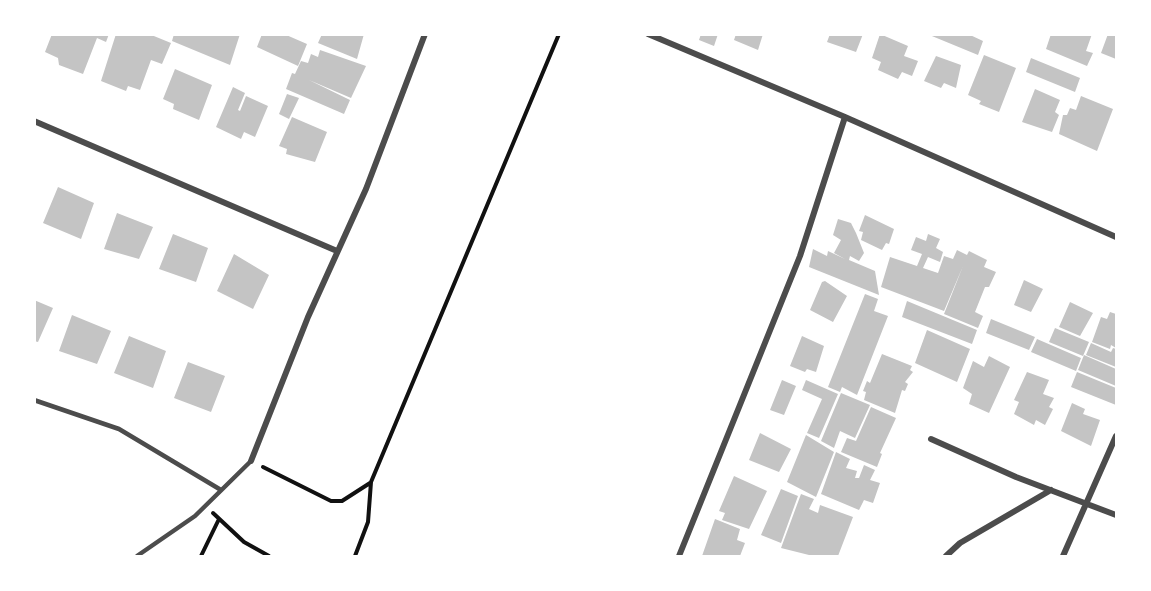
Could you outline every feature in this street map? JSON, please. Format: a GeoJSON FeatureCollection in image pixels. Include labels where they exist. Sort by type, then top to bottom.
{"type":"FeatureCollection","features":[{"type":"Feature","properties":{"kind":"street"},"geometry":{"type":"LineString","coordinates":[[251,461],[337,251],[366,189],[425,34]]}},
{"type":"Feature","properties":{"kind":"street"},"geometry":{"type":"LineString","coordinates":[[648,34],[845,117],[1116,237]]}},
{"type":"Feature","properties":{"kind":"street"},"geometry":{"type":"LineString","coordinates":[[679,556],[800,256],[845,117]]}},
{"type":"Feature","properties":{"kind":"street"},"geometry":{"type":"LineString","coordinates":[[34,121],[337,251]]}},
{"type":"Feature","properties":{"kind":"street"},"geometry":{"type":"LineString","coordinates":[[1063,556],[1116,436]]}},
{"type":"Feature","properties":{"kind":"street"},"geometry":{"type":"LineString","coordinates":[[931,439],[1051,490],[1116,514]]}},
{"type":"Feature","properties":{"kind":"street"},"geometry":{"type":"LineString","coordinates":[[946,556],[960,543],[1051,490]]}},
{"type":"Feature","properties":{"kind":"lane"},"geometry":{"type":"LineString","coordinates":[[34,400],[119,429],[221,490]]}},
{"type":"Feature","properties":{"kind":"lane"},"geometry":{"type":"LineString","coordinates":[[137,556],[205,506],[251,461]]}},
{"type":"Feature","properties":{"kind":"path"},"geometry":{"type":"LineString","coordinates":[[355,556],[368,522],[371,483],[559,34]]}},
{"type":"Feature","properties":{"kind":"path"},"geometry":{"type":"LineString","coordinates":[[251,461],[331,501],[342,501],[371,483]]}},
{"type":"Feature","properties":{"kind":"path"},"geometry":{"type":"LineString","coordinates":[[205,506],[244,542],[269,556]]}},
{"type":"Feature","properties":{"kind":"path"},"geometry":{"type":"LineString","coordinates":[[201,556],[219,519]]}},
{"type":"Feature","properties":{"kind":"building"},"geometry":{"type":"Polygon","coordinates":[[[52,34],[109,34],[106,42],[97,38],[83,74],[59,65],[58,58],[45,52],[52,34]]]}},
{"type":"Feature","properties":{"kind":"building"},"geometry":{"type":"Polygon","coordinates":[[[116,34],[149,34],[171,43],[162,64],[151,60],[140,90],[128,86],[126,91],[101,81],[116,34]]]}},
{"type":"Feature","properties":{"kind":"building"},"geometry":{"type":"Polygon","coordinates":[[[174,34],[240,34],[230,65],[172,41],[174,34]]]}},
{"type":"Feature","properties":{"kind":"building"},"geometry":{"type":"Polygon","coordinates":[[[262,34],[284,34],[307,44],[298,66],[257,47],[262,34]]]}},
{"type":"Feature","properties":{"kind":"building"},"geometry":{"type":"Polygon","coordinates":[[[322,34],[364,34],[357,59],[318,43],[322,34]]]}},
{"type":"Feature","properties":{"kind":"building"},"geometry":{"type":"Polygon","coordinates":[[[701,34],[718,34],[714,46],[699,40],[701,34]]]}},
{"type":"Feature","properties":{"kind":"building"},"geometry":{"type":"Polygon","coordinates":[[[736,34],[763,34],[758,50],[734,40],[736,34]]]}},
{"type":"Feature","properties":{"kind":"building"},"geometry":{"type":"Polygon","coordinates":[[[830,34],[863,34],[856,52],[827,42],[830,34]]]}},
{"type":"Feature","properties":{"kind":"building"},"geometry":{"type":"Polygon","coordinates":[[[880,34],[908,46],[904,56],[918,61],[912,76],[902,72],[898,79],[878,70],[881,62],[872,58],[880,34]]]}},
{"type":"Feature","properties":{"kind":"building"},"geometry":{"type":"Polygon","coordinates":[[[927,34],[968,34],[983,41],[978,55],[927,34]]]}},
{"type":"Feature","properties":{"kind":"building"},"geometry":{"type":"Polygon","coordinates":[[[1051,34],[1092,34],[1086,51],[1093,53],[1087,66],[1046,49],[1051,34]]]}},
{"type":"Feature","properties":{"kind":"building"},"geometry":{"type":"Polygon","coordinates":[[[1108,34],[1116,34],[1116,59],[1101,53],[1108,34]]]}},
{"type":"Feature","properties":{"kind":"building"},"geometry":{"type":"Polygon","coordinates":[[[320,50],[366,66],[351,98],[309,80],[350,100],[344,114],[286,89],[292,73],[295,74],[301,61],[308,63],[311,54],[318,57],[320,50]]]}},
{"type":"Feature","properties":{"kind":"building"},"geometry":{"type":"Polygon","coordinates":[[[984,55],[1016,68],[999,112],[979,104],[981,101],[968,95],[984,55]]]}},
{"type":"Feature","properties":{"kind":"building"},"geometry":{"type":"Polygon","coordinates":[[[936,56],[961,65],[956,88],[944,83],[941,88],[924,81],[936,56]]]}},
{"type":"Feature","properties":{"kind":"building"},"geometry":{"type":"Polygon","coordinates":[[[1031,58],[1080,78],[1075,92],[1026,72],[1031,58]]]}},
{"type":"Feature","properties":{"kind":"building"},"geometry":{"type":"Polygon","coordinates":[[[175,69],[212,85],[199,120],[173,109],[174,104],[163,99],[175,69]]]}},
{"type":"Feature","properties":{"kind":"building"},"geometry":{"type":"Polygon","coordinates":[[[233,87],[245,93],[238,110],[240,111],[246,96],[268,106],[255,137],[244,132],[241,139],[216,127],[233,87]]]}},
{"type":"Feature","properties":{"kind":"building"},"geometry":{"type":"Polygon","coordinates":[[[1035,89],[1060,100],[1055,112],[1059,115],[1052,132],[1022,122],[1035,89]]]}},
{"type":"Feature","properties":{"kind":"building"},"geometry":{"type":"Polygon","coordinates":[[[287,94],[299,98],[289,119],[279,114],[287,94]]]}},
{"type":"Feature","properties":{"kind":"building"},"geometry":{"type":"Polygon","coordinates":[[[1081,96],[1113,109],[1097,151],[1059,134],[1063,115],[1067,115],[1070,108],[1076,110],[1081,96]]]}},
{"type":"Feature","properties":{"kind":"building"},"geometry":{"type":"Polygon","coordinates":[[[292,117],[327,132],[315,162],[286,154],[287,149],[279,146],[292,117]]]}},
{"type":"Feature","properties":{"kind":"building"},"geometry":{"type":"Polygon","coordinates":[[[58,187],[94,203],[81,239],[43,223],[58,187]]]}},
{"type":"Feature","properties":{"kind":"building"},"geometry":{"type":"Polygon","coordinates":[[[117,213],[153,227],[139,259],[104,249],[117,213]]]}},
{"type":"Feature","properties":{"kind":"building"},"geometry":{"type":"Polygon","coordinates":[[[865,215],[894,229],[889,244],[886,243],[882,250],[861,240],[863,232],[859,231],[865,215]]]}},
{"type":"Feature","properties":{"kind":"building"},"geometry":{"type":"Polygon","coordinates":[[[838,219],[851,223],[864,253],[859,261],[850,256],[849,260],[875,271],[879,295],[809,267],[813,249],[827,256],[828,251],[845,259],[834,253],[841,240],[833,235],[838,219]]]}},
{"type":"Feature","properties":{"kind":"building"},"geometry":{"type":"Polygon","coordinates":[[[173,234],[208,248],[196,282],[159,269],[173,234]]]}},
{"type":"Feature","properties":{"kind":"building"},"geometry":{"type":"Polygon","coordinates":[[[928,234],[940,239],[936,248],[943,252],[940,262],[928,257],[923,268],[938,273],[944,256],[953,259],[957,250],[967,255],[969,251],[987,260],[984,267],[996,272],[989,287],[985,287],[975,312],[983,316],[978,328],[944,314],[963,266],[944,311],[881,287],[890,257],[917,266],[922,254],[911,250],[916,237],[926,241],[928,234]]]}},
{"type":"Feature","properties":{"kind":"building"},"geometry":{"type":"Polygon","coordinates":[[[234,254],[269,275],[253,309],[217,291],[234,254]]]}},
{"type":"Feature","properties":{"kind":"building"},"geometry":{"type":"Polygon","coordinates":[[[1024,280],[1043,289],[1031,312],[1014,305],[1024,280]]]}},
{"type":"Feature","properties":{"kind":"building"},"geometry":{"type":"Polygon","coordinates":[[[825,281],[847,296],[833,322],[810,310],[822,282],[825,281]]]}},
{"type":"Feature","properties":{"kind":"building"},"geometry":{"type":"Polygon","coordinates":[[[865,294],[878,299],[874,311],[888,316],[857,395],[842,387],[840,392],[828,387],[865,294]]]}},
{"type":"Feature","properties":{"kind":"building"},"geometry":{"type":"Polygon","coordinates":[[[34,300],[53,308],[38,342],[34,341],[34,300]]]}},
{"type":"Feature","properties":{"kind":"building"},"geometry":{"type":"Polygon","coordinates":[[[907,301],[977,330],[972,344],[902,317],[907,301]]]}},
{"type":"Feature","properties":{"kind":"building"},"geometry":{"type":"Polygon","coordinates":[[[1070,302],[1093,313],[1080,336],[1059,327],[1070,302]]]}},
{"type":"Feature","properties":{"kind":"building"},"geometry":{"type":"Polygon","coordinates":[[[1110,312],[1116,314],[1116,348],[1111,345],[1110,349],[1092,342],[1101,317],[1107,319],[1110,312]]]}},
{"type":"Feature","properties":{"kind":"building"},"geometry":{"type":"Polygon","coordinates":[[[72,315],[111,331],[97,364],[59,351],[72,315]]]}},
{"type":"Feature","properties":{"kind":"building"},"geometry":{"type":"Polygon","coordinates":[[[991,319],[1035,337],[1029,350],[986,333],[991,319]]]}},
{"type":"Feature","properties":{"kind":"building"},"geometry":{"type":"Polygon","coordinates":[[[1055,328],[1089,342],[1083,356],[1049,342],[1055,328]]]}},
{"type":"Feature","properties":{"kind":"building"},"geometry":{"type":"Polygon","coordinates":[[[927,330],[970,349],[957,382],[915,363],[927,330]]]}},
{"type":"Feature","properties":{"kind":"building"},"geometry":{"type":"Polygon","coordinates":[[[129,336],[166,351],[153,388],[114,373],[129,336]]]}},
{"type":"Feature","properties":{"kind":"building"},"geometry":{"type":"Polygon","coordinates":[[[802,336],[824,346],[816,372],[807,369],[805,372],[790,366],[802,336]]]}},
{"type":"Feature","properties":{"kind":"building"},"geometry":{"type":"Polygon","coordinates":[[[1037,339],[1081,358],[1076,371],[1031,352],[1037,339]]]}},
{"type":"Feature","properties":{"kind":"building"},"geometry":{"type":"Polygon","coordinates":[[[1091,343],[1111,352],[1113,348],[1116,349],[1116,367],[1086,355],[1091,343]]]}},
{"type":"Feature","properties":{"kind":"building"},"geometry":{"type":"Polygon","coordinates":[[[882,354],[912,366],[910,370],[913,372],[905,382],[908,384],[905,391],[902,390],[895,413],[864,400],[866,392],[863,391],[867,381],[870,383],[882,354]]]}},
{"type":"Feature","properties":{"kind":"building"},"geometry":{"type":"Polygon","coordinates":[[[1084,355],[1116,369],[1116,386],[1078,370],[1084,355]]]}},
{"type":"Feature","properties":{"kind":"building"},"geometry":{"type":"Polygon","coordinates":[[[989,356],[1010,367],[989,413],[969,404],[972,394],[963,388],[973,361],[984,367],[989,356]]]}},
{"type":"Feature","properties":{"kind":"building"},"geometry":{"type":"Polygon","coordinates":[[[188,362],[225,376],[211,412],[174,398],[188,362]]]}},
{"type":"Feature","properties":{"kind":"building"},"geometry":{"type":"Polygon","coordinates":[[[1027,372],[1049,380],[1043,394],[1054,398],[1049,407],[1053,409],[1045,425],[1036,420],[1034,425],[1014,414],[1019,402],[1014,400],[1027,372]]]}},
{"type":"Feature","properties":{"kind":"building"},"geometry":{"type":"Polygon","coordinates":[[[1077,372],[1116,388],[1116,405],[1071,387],[1077,372]]]}},
{"type":"Feature","properties":{"kind":"building"},"geometry":{"type":"Polygon","coordinates":[[[782,380],[796,386],[784,415],[770,410],[782,380]]]}},
{"type":"Feature","properties":{"kind":"building"},"geometry":{"type":"Polygon","coordinates":[[[806,380],[838,394],[819,438],[807,433],[822,399],[802,390],[806,380]]]}},
{"type":"Feature","properties":{"kind":"building"},"geometry":{"type":"Polygon","coordinates":[[[841,393],[870,405],[855,438],[840,431],[834,448],[821,441],[841,393]]]}},
{"type":"Feature","properties":{"kind":"building"},"geometry":{"type":"Polygon","coordinates":[[[1072,403],[1085,409],[1083,414],[1100,420],[1091,446],[1061,431],[1072,403]]]}},
{"type":"Feature","properties":{"kind":"building"},"geometry":{"type":"Polygon","coordinates":[[[871,407],[896,418],[880,453],[882,454],[877,467],[841,452],[847,438],[856,441],[871,407]]]}},
{"type":"Feature","properties":{"kind":"building"},"geometry":{"type":"Polygon","coordinates":[[[760,433],[791,449],[779,472],[749,460],[760,433]]]}},
{"type":"Feature","properties":{"kind":"building"},"geometry":{"type":"Polygon","coordinates":[[[806,435],[834,452],[816,497],[787,482],[806,435]]]}},
{"type":"Feature","properties":{"kind":"building"},"geometry":{"type":"Polygon","coordinates":[[[836,452],[850,459],[846,468],[857,471],[855,478],[859,478],[864,465],[875,470],[870,480],[880,483],[873,503],[864,500],[859,510],[821,494],[836,452]]]}},
{"type":"Feature","properties":{"kind":"building"},"geometry":{"type":"Polygon","coordinates":[[[734,476],[767,491],[749,529],[722,520],[725,513],[719,511],[734,476]]]}},
{"type":"Feature","properties":{"kind":"building"},"geometry":{"type":"Polygon","coordinates":[[[781,489],[798,496],[781,543],[761,535],[781,489]]]}},
{"type":"Feature","properties":{"kind":"building"},"geometry":{"type":"Polygon","coordinates":[[[801,494],[814,499],[809,509],[818,513],[820,505],[853,517],[838,556],[813,556],[781,548],[801,494]]]}},
{"type":"Feature","properties":{"kind":"building"},"geometry":{"type":"Polygon","coordinates":[[[715,519],[740,529],[737,540],[745,543],[740,556],[702,556],[715,519]]]}}]}
